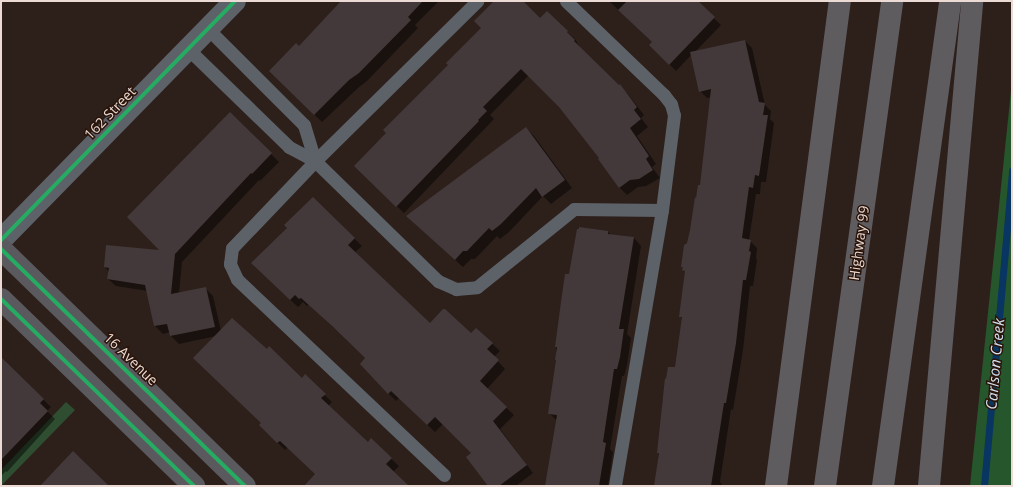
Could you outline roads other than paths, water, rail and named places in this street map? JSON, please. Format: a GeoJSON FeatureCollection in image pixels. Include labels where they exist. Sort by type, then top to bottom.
{"type":"FeatureCollection","features":[{"type":"Feature","properties":{"kind":"highway"},"geometry":{"type":"LineString","coordinates":[[776,486],[840,1]]}},
{"type":"Feature","properties":{"kind":"highway","name":"Highway 99"},"geometry":{"type":"LineString","coordinates":[[825,486],[892,1]]}},
{"type":"Feature","properties":{"kind":"highway"},"geometry":{"type":"LineString","coordinates":[[883,486],[950,1]]}},
{"type":"Feature","properties":{"kind":"highway"},"geometry":{"type":"LineString","coordinates":[[929,486],[972,1]]}},
{"type":"Feature","properties":{"kind":"main road","name":"16 Avenue"},"geometry":{"type":"LineString","coordinates":[[1,249],[245,486]]}},
{"type":"Feature","properties":{"kind":"main road"},"geometry":{"type":"LineString","coordinates":[[1,299],[194,486]]}},
{"type":"Feature","properties":{"kind":"street","name":"162 Street"},"geometry":{"type":"LineString","coordinates":[[1,240],[235,1]]}},
{"type":"Feature","properties":{"kind":"lane"},"geometry":{"type":"LineString","coordinates":[[444,475],[236,279],[230,264],[232,248],[315,161],[477,1]]}},
{"type":"Feature","properties":{"kind":"lane"},"geometry":{"type":"LineString","coordinates":[[566,1],[664,95],[671,104],[674,115],[662,210],[615,486]]}},
{"type":"Feature","properties":{"kind":"lane"},"geometry":{"type":"LineString","coordinates":[[208,29],[304,125],[315,161]]}},
{"type":"Feature","properties":{"kind":"lane"},"geometry":{"type":"LineString","coordinates":[[188,49],[289,147],[315,161],[438,281],[456,289],[477,287],[574,209],[662,210]]}},
{"type":"Feature","properties":{"kind":"waterway","name":"Carlson Creek"},"geometry":{"type":"LineString","coordinates":[[984,486],[1012,170]]}}]}
